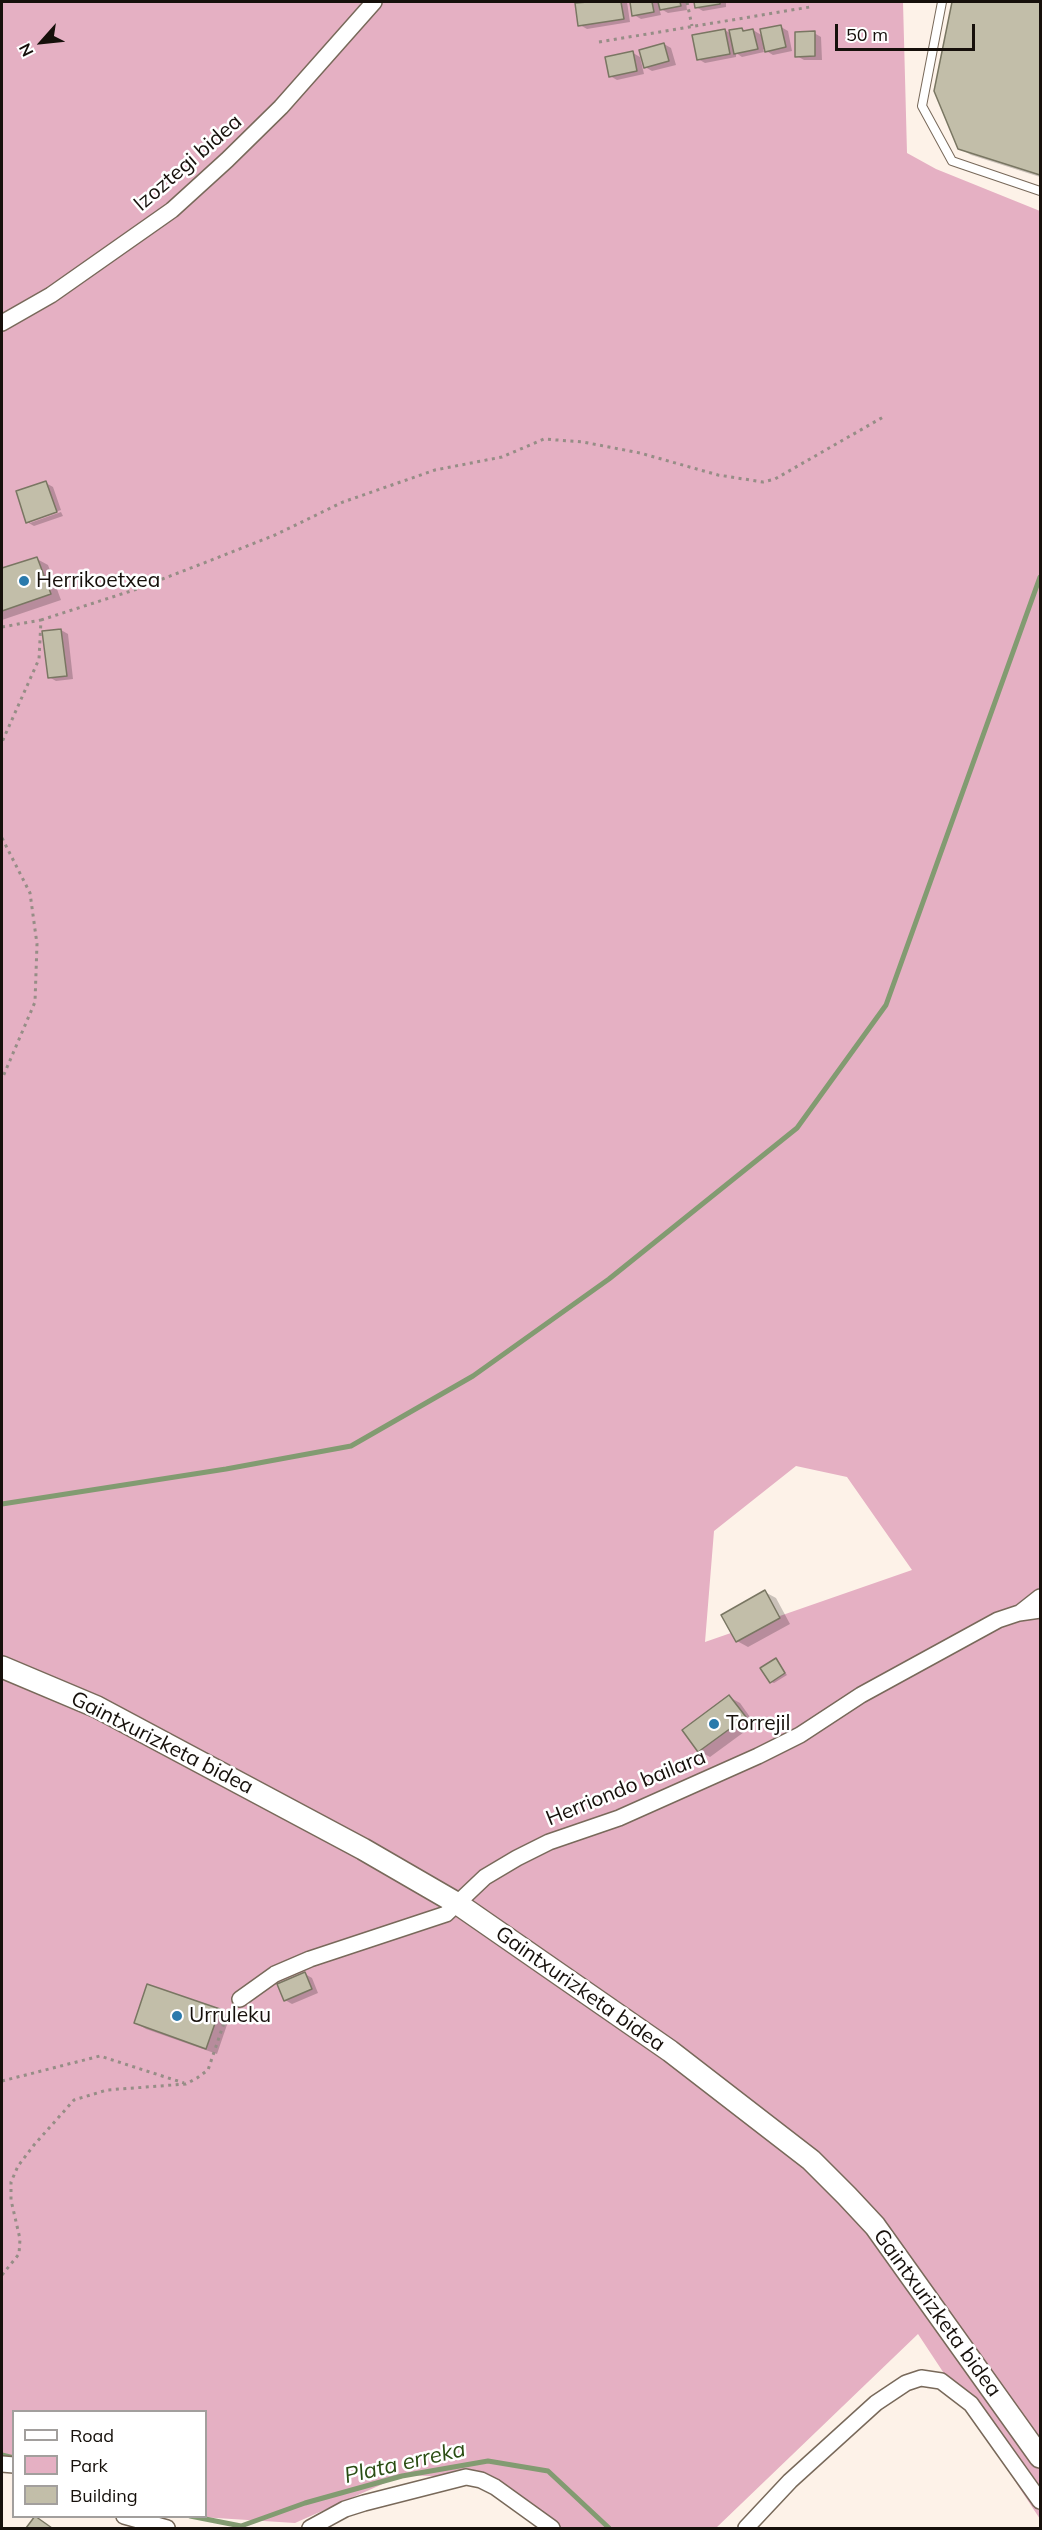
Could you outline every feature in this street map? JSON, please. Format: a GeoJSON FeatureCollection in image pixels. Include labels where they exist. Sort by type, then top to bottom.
{"type":"FeatureCollection","features":[{"type":"Feature","properties":{"kind":"main road","name":"Gaintxurizketa bidea"},"geometry":{"type":"LineString","coordinates":[[2,1667],[97,1707],[353,1843],[458,1904],[670,2051],[811,2160],[875,2226],[1041,2457]]}},
{"type":"Feature","properties":{"kind":"street","name":"Izoztegi bidea"},"geometry":{"type":"LineString","coordinates":[[2,323],[51,295],[172,210],[281,107],[374,2]]}},
{"type":"Feature","properties":{"kind":"street"},"geometry":{"type":"LineString","coordinates":[[1019,1614],[1041,1597]]}},
{"type":"Feature","properties":{"kind":"street","name":"Herriondo bailara"},"geometry":{"type":"LineString","coordinates":[[240,1999],[275,1974],[310,1959],[446,1914],[485,1877],[517,1858],[549,1842],[619,1818],[758,1756],[800,1734],[871,1689],[999,1620],[1041,1610]]}},
{"type":"Feature","properties":{"kind":"street"},"geometry":{"type":"LineString","coordinates":[[746,2529],[790,2481],[876,2403],[906,2383],[921,2378],[941,2381],[971,2404],[1041,2501]]}},
{"type":"Feature","properties":{"kind":"street"},"geometry":{"type":"LineString","coordinates":[[310,2529],[345,2509],[466,2477],[481,2480],[495,2487],[552,2529]]}},
{"type":"Feature","properties":{"kind":"street"},"geometry":{"type":"LineString","coordinates":[[128,2518],[167,2529]]}},
{"type":"Feature","properties":{"kind":"lane"},"geometry":{"type":"LineString","coordinates":[[942,2],[921,106],[952,161],[1041,191]]}},
{"type":"Feature","properties":{"kind":"path"},"geometry":{"type":"LineString","coordinates":[[687,2],[692,26]]}},
{"type":"Feature","properties":{"kind":"path"},"geometry":{"type":"LineString","coordinates":[[599,42],[810,6]]}},
{"type":"Feature","properties":{"kind":"path"},"geometry":{"type":"LineString","coordinates":[[2,627],[41,620],[134,590],[275,535],[343,502],[435,470],[502,457],[544,439],[583,442],[640,453],[718,476],[763,482],[775,478],[885,416]]}},
{"type":"Feature","properties":{"kind":"path"},"geometry":{"type":"LineString","coordinates":[[2,742],[39,659],[41,620]]}},
{"type":"Feature","properties":{"kind":"path"},"geometry":{"type":"LineString","coordinates":[[2,838],[30,893],[37,944],[35,1002],[2,1079]]}},
{"type":"Feature","properties":{"kind":"path"},"geometry":{"type":"LineString","coordinates":[[2,2275],[19,2254],[20,2239],[11,2200],[11,2182],[18,2166],[64,2110],[74,2100],[107,2090],[186,2084],[208,2070],[228,2010],[240,1999]]}},
{"type":"Feature","properties":{"kind":"path"},"geometry":{"type":"LineString","coordinates":[[2,2081],[100,2056],[186,2084]]}},
{"type":"Feature","properties":{"kind":"green space"},"geometry":{"type":"Polygon","coordinates":[[[2,2],[903,2],[907,153],[936,169],[1040,211],[1040,2519],[918,2334],[716,2528],[551,2528],[481,2478],[403,2475],[295,2523],[207,2517],[207,2410],[12,2410],[12,2466],[2,2462],[2,2]],[[796,1466],[714,1531],[705,1642],[912,1570],[847,1477],[796,1466]]]}},
{"type":"Feature","properties":{"kind":"building"},"geometry":{"type":"Polygon","coordinates":[[[621,2],[624,19],[578,26],[575,3],[621,2]]]}},
{"type":"Feature","properties":{"kind":"building"},"geometry":{"type":"Polygon","coordinates":[[[630,2],[652,2],[654,12],[632,16],[630,2]]]}},
{"type":"Feature","properties":{"kind":"building"},"geometry":{"type":"Polygon","coordinates":[[[658,2],[680,2],[681,6],[660,10],[658,2]]]}},
{"type":"Feature","properties":{"kind":"building"},"geometry":{"type":"Polygon","coordinates":[[[694,2],[720,2],[720,4],[695,8],[694,2]]]}},
{"type":"Feature","properties":{"kind":"building"},"geometry":{"type":"Polygon","coordinates":[[[952,2],[1040,2],[1040,175],[958,149],[934,91],[952,2]]]}},
{"type":"Feature","properties":{"kind":"building"},"geometry":{"type":"Polygon","coordinates":[[[781,25],[786,47],[765,52],[760,29],[781,25]]]}},
{"type":"Feature","properties":{"kind":"building"},"geometry":{"type":"Polygon","coordinates":[[[742,28],[743,31],[753,29],[758,49],[734,54],[729,30],[742,28]]]}},
{"type":"Feature","properties":{"kind":"building"},"geometry":{"type":"Polygon","coordinates":[[[725,29],[730,54],[697,60],[692,35],[725,29]]]}},
{"type":"Feature","properties":{"kind":"building"},"geometry":{"type":"Polygon","coordinates":[[[815,31],[815,56],[795,57],[795,32],[815,31]]]}},
{"type":"Feature","properties":{"kind":"building"},"geometry":{"type":"Polygon","coordinates":[[[664,43],[669,61],[644,68],[639,50],[664,43]]]}},
{"type":"Feature","properties":{"kind":"building"},"geometry":{"type":"Polygon","coordinates":[[[633,51],[637,71],[609,77],[605,57],[633,51]]]}},
{"type":"Feature","properties":{"kind":"building"},"geometry":{"type":"Polygon","coordinates":[[[46,481],[57,512],[26,523],[16,491],[46,481]]]}},
{"type":"Feature","properties":{"kind":"building","name":"Herrikoetxea"},"geometry":{"type":"Polygon","coordinates":[[[37,557],[51,594],[2,611],[2,568],[37,557]]]}},
{"type":"Feature","properties":{"kind":"building"},"geometry":{"type":"Polygon","coordinates":[[[61,629],[67,676],[48,678],[42,631],[61,629]]]}},
{"type":"Feature","properties":{"kind":"building"},"geometry":{"type":"Polygon","coordinates":[[[765,1590],[780,1618],[736,1642],[721,1615],[765,1590]]]}},
{"type":"Feature","properties":{"kind":"building"},"geometry":{"type":"Polygon","coordinates":[[[776,1658],[785,1673],[770,1683],[760,1668],[776,1658]]]}},
{"type":"Feature","properties":{"kind":"building","name":"Torrejil"},"geometry":{"type":"Polygon","coordinates":[[[729,1695],[746,1717],[698,1752],[682,1730],[729,1695]]]}},
{"type":"Feature","properties":{"kind":"building"},"geometry":{"type":"Polygon","coordinates":[[[305,1972],[312,1989],[284,2001],[277,1984],[305,1972]]]}},
{"type":"Feature","properties":{"kind":"building","name":"Urruleku"},"geometry":{"type":"Polygon","coordinates":[[[147,1984],[220,2009],[206,2049],[134,2023],[147,1984]]]}},
{"type":"Feature","properties":{"kind":"building"},"geometry":{"type":"Polygon","coordinates":[[[34,2518],[38,2518],[52,2528],[26,2528],[34,2518]]]}},
{"type":"Feature","properties":{"kind":"waterway"},"geometry":{"type":"LineString","coordinates":[[2,1504],[226,1469],[351,1446],[473,1376],[609,1279],[797,1128],[886,1005],[1040,577]]}},
{"type":"Feature","properties":{"kind":"waterway","name":"Plata erreka"},"geometry":{"type":"LineString","coordinates":[[2,2455],[12,2458]]}},
{"type":"Feature","properties":{"kind":"waterway","name":"Plata erreka"},"geometry":{"type":"LineString","coordinates":[[200,2518],[241,2526],[305,2503],[402,2476],[488,2461],[548,2471],[609,2528]]}},
{"type":"Feature","properties":{"kind":"place","name":"Herrikoetxea"},"geometry":{"type":"Point","coordinates":[24,581]}},
{"type":"Feature","properties":{"kind":"place","name":"Torrejil"},"geometry":{"type":"Point","coordinates":[714,1724]}},
{"type":"Feature","properties":{"kind":"place","name":"Urruleku"},"geometry":{"type":"Point","coordinates":[177,2016]}}]}
